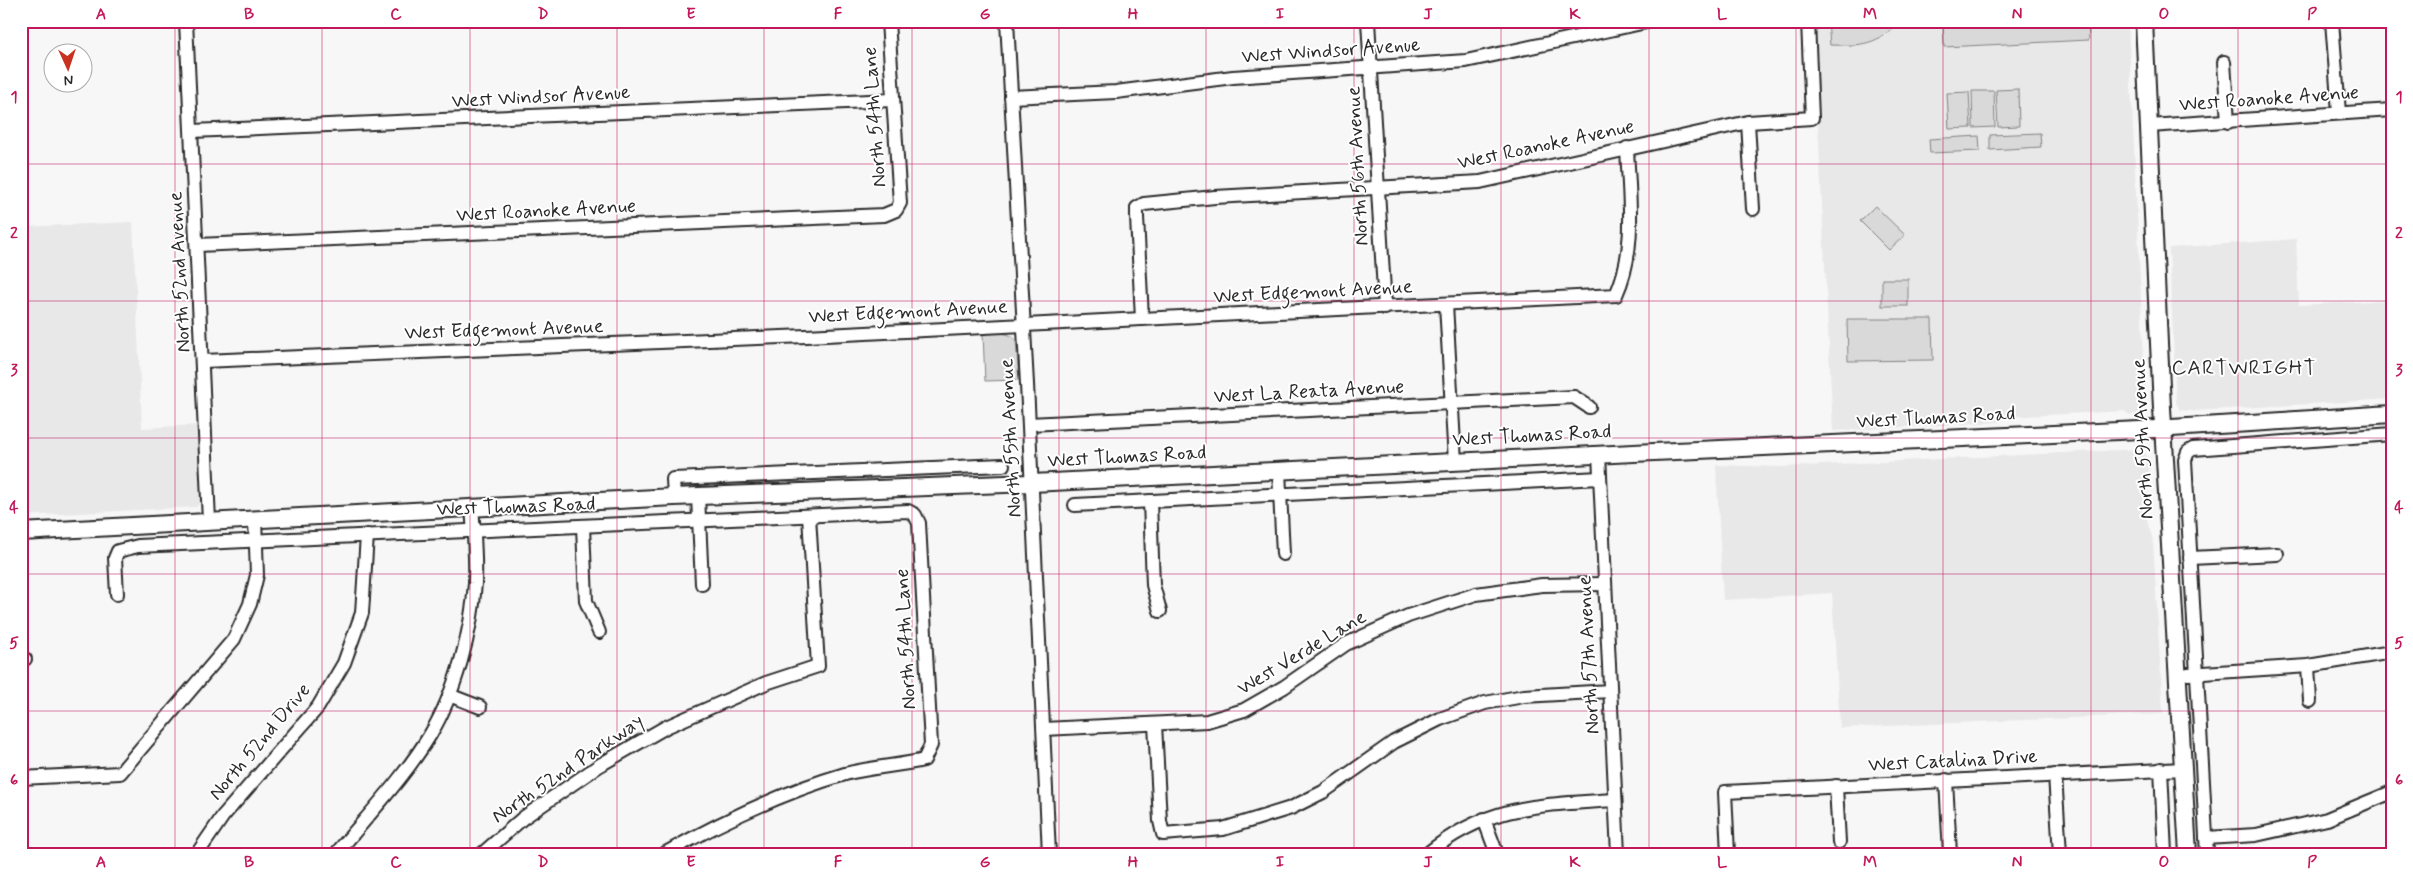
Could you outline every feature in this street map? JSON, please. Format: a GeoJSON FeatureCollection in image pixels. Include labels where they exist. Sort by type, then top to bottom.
{"type":"FeatureCollection","features":[{"type":"Feature","properties":{"kind":"main road","name":"North 59th Avenue"},"geometry":{"type":"LineString","coordinates":[[2144,21],[2163,428],[2188,854]]}},
{"type":"Feature","properties":{"kind":"main road","name":"West Thomas Road"},"geometry":{"type":"LineString","coordinates":[[21,532],[674,497],[1032,483],[2163,428],[2392,414]]}},
{"type":"Feature","properties":{"kind":"street","name":"North 52nd Avenue"},"geometry":{"type":"LineString","coordinates":[[186,21],[210,521]]}},
{"type":"Feature","properties":{"kind":"street","name":"North 54th Lane"},"geometry":{"type":"LineString","coordinates":[[888,21],[900,203],[896,210]]}},
{"type":"Feature","properties":{"kind":"street","name":"North 55th Avenue"},"geometry":{"type":"LineString","coordinates":[[1007,21],[1044,729],[1045,853]]}},
{"type":"Feature","properties":{"kind":"street","name":"North 56th Avenue"},"geometry":{"type":"LineString","coordinates":[[1368,21],[1385,308]]}},
{"type":"Feature","properties":{"kind":"street","name":"West Windsor Avenue"},"geometry":{"type":"LineString","coordinates":[[1011,96],[1116,92],[1233,76],[1466,61],[1651,21]]}},
{"type":"Feature","properties":{"kind":"street","name":"West Roanoke Avenue"},"geometry":{"type":"LineString","coordinates":[[1142,319],[1137,208],[1144,204],[1215,197],[1480,182],[1748,122],[1812,118],[1808,21]]}},
{"type":"Feature","properties":{"kind":"street"},"geometry":{"type":"LineString","coordinates":[[2332,21],[2339,113]]}},
{"type":"Feature","properties":{"kind":"street"},"geometry":{"type":"LineString","coordinates":[[2224,62],[2228,122]]}},
{"type":"Feature","properties":{"kind":"street","name":"West Windsor Avenue"},"geometry":{"type":"LineString","coordinates":[[192,131],[892,100]]}},
{"type":"Feature","properties":{"kind":"street","name":"West Roanoke Avenue"},"geometry":{"type":"LineString","coordinates":[[2149,126],[2392,110]]}},
{"type":"Feature","properties":{"kind":"street"},"geometry":{"type":"LineString","coordinates":[[1748,122],[1753,209]]}},
{"type":"Feature","properties":{"kind":"street","name":"West Edgemont Avenue"},"geometry":{"type":"LineString","coordinates":[[203,361],[1024,325],[1616,295],[1624,276],[1631,235],[1627,148]]}},
{"type":"Feature","properties":{"kind":"street","name":"West Roanoke Avenue"},"geometry":{"type":"LineString","coordinates":[[197,245],[884,215],[896,210]]}},
{"type":"Feature","properties":{"kind":"street"},"geometry":{"type":"LineString","coordinates":[[1446,304],[1455,462]]}},
{"type":"Feature","properties":{"kind":"street","name":"West La Reata Avenue"},"geometry":{"type":"LineString","coordinates":[[1029,424],[1574,397],[1589,407]]}},
{"type":"Feature","properties":{"kind":"street","name":"North 59th Avenue"},"geometry":{"type":"LineString","coordinates":[[2207,854],[2185,460],[2188,452],[2193,449],[2392,434]]}},
{"type":"Feature","properties":{"kind":"street","name":"North 57th Avenue"},"geometry":{"type":"LineString","coordinates":[[1599,454],[1618,854]]}},
{"type":"Feature","properties":{"kind":"street"},"geometry":{"type":"LineString","coordinates":[[674,497],[673,479],[1003,465]]}},
{"type":"Feature","properties":{"kind":"street"},"geometry":{"type":"LineString","coordinates":[[950,467],[950,486]]}},
{"type":"Feature","properties":{"kind":"street"},"geometry":{"type":"LineString","coordinates":[[1279,471],[1283,554]]}},
{"type":"Feature","properties":{"kind":"street"},"geometry":{"type":"LineString","coordinates":[[1075,505],[1600,478]]}},
{"type":"Feature","properties":{"kind":"street"},"geometry":{"type":"LineString","coordinates":[[698,496],[702,584]]}},
{"type":"Feature","properties":{"kind":"street"},"geometry":{"type":"LineString","coordinates":[[1150,501],[1153,585],[1160,611]]}},
{"type":"Feature","properties":{"kind":"street"},"geometry":{"type":"LineString","coordinates":[[336,854],[410,765],[431,733],[449,695],[468,629],[475,583],[472,507]]}},
{"type":"Feature","properties":{"kind":"street","name":"West Thomas Road"},"geometry":{"type":"LineString","coordinates":[[117,594],[115,558],[118,551],[138,546],[908,511],[915,515]]}},
{"type":"Feature","properties":{"kind":"street","name":"North 54th Lane"},"geometry":{"type":"LineString","coordinates":[[664,854],[714,825],[766,801],[847,774],[924,760],[931,745],[919,523],[915,515]]}},
{"type":"Feature","properties":{"kind":"street","name":"North 52nd Parkway"},"geometry":{"type":"LineString","coordinates":[[482,854],[523,818],[600,765],[666,727],[766,683],[818,666],[809,516]]}},
{"type":"Feature","properties":{"kind":"street"},"geometry":{"type":"LineString","coordinates":[[21,778],[120,773],[234,639],[250,604],[257,575],[255,518]]}},
{"type":"Feature","properties":{"kind":"street"},"geometry":{"type":"LineString","coordinates":[[583,526],[586,602],[599,632]]}},
{"type":"Feature","properties":{"kind":"street","name":"North 52nd Drive"},"geometry":{"type":"LineString","coordinates":[[197,854],[223,816],[318,707],[344,662],[362,613],[367,535]]}},
{"type":"Feature","properties":{"kind":"street"},"geometry":{"type":"LineString","coordinates":[[2190,558],[2277,554]]}},
{"type":"Feature","properties":{"kind":"street","name":"West Verde Lane"},"geometry":{"type":"LineString","coordinates":[[1044,729],[1207,721],[1244,710],[1284,687],[1346,644],[1408,616],[1476,594],[1542,585],[1604,584]]}},
{"type":"Feature","properties":{"kind":"street"},"geometry":{"type":"LineString","coordinates":[[2178,674],[2308,666],[2392,652]]}},
{"type":"Feature","properties":{"kind":"street"},"geometry":{"type":"LineString","coordinates":[[2308,666],[2310,701]]}},
{"type":"Feature","properties":{"kind":"street"},"geometry":{"type":"LineString","coordinates":[[1155,724],[1160,821],[1163,834],[1224,829],[1291,808],[1323,792],[1394,742],[1440,719],[1485,703],[1524,696],[1610,691]]}},
{"type":"Feature","properties":{"kind":"street"},"geometry":{"type":"LineString","coordinates":[[449,695],[480,707]]}},
{"type":"Feature","properties":{"kind":"street","name":"West Catalina Drive"},"geometry":{"type":"LineString","coordinates":[[1728,854],[1725,792],[2183,769]]}},
{"type":"Feature","properties":{"kind":"street"},"geometry":{"type":"LineString","coordinates":[[2161,770],[2165,854]]}},
{"type":"Feature","properties":{"kind":"street"},"geometry":{"type":"LineString","coordinates":[[2055,775],[2060,854]]}},
{"type":"Feature","properties":{"kind":"street"},"geometry":{"type":"LineString","coordinates":[[1946,780],[1950,854]]}},
{"type":"Feature","properties":{"kind":"street"},"geometry":{"type":"LineString","coordinates":[[1836,786],[1839,842]]}},
{"type":"Feature","properties":{"kind":"street"},"geometry":{"type":"LineString","coordinates":[[2206,838],[2256,835],[2327,819],[2392,792]]}},
{"type":"Feature","properties":{"kind":"street"},"geometry":{"type":"LineString","coordinates":[[1427,854],[1447,838],[1484,819],[1516,808],[1615,800]]}},
{"type":"Feature","properties":{"kind":"street"},"geometry":{"type":"LineString","coordinates":[[1484,819],[1496,854]]}},
{"type":"Feature","properties":{"kind":"shaded area"},"geometry":{"type":"Polygon","coordinates":[[[1813,21],[2128,21],[2146,405],[2141,413],[2130,415],[2124,411],[2005,417],[1999,422],[1833,431],[1813,21]]]}},
{"type":"Feature","properties":{"kind":"shaded area"},"geometry":{"type":"Polygon","coordinates":[[[1828,21],[1901,21],[1884,35],[1868,42],[1830,45],[1828,21]]]}},
{"type":"Feature","properties":{"kind":"shaded area"},"geometry":{"type":"Polygon","coordinates":[[[1943,21],[2088,21],[2089,40],[1944,47],[1943,21]]]}},
{"type":"Feature","properties":{"kind":"shaded area"},"geometry":{"type":"Polygon","coordinates":[[[2018,89],[2019,126],[1998,127],[1996,90],[2018,89]]]}},
{"type":"Feature","properties":{"kind":"shaded area"},"geometry":{"type":"Polygon","coordinates":[[[1972,91],[1994,91],[1995,127],[1973,128],[1972,91]]]}},
{"type":"Feature","properties":{"kind":"shaded area"},"geometry":{"type":"Polygon","coordinates":[[[1969,92],[1971,128],[1949,129],[1947,93],[1969,92]]]}},
{"type":"Feature","properties":{"kind":"shaded area"},"geometry":{"type":"Polygon","coordinates":[[[2040,133],[2041,147],[1990,150],[1990,135],[2040,133]]]}},
{"type":"Feature","properties":{"kind":"shaded area"},"geometry":{"type":"Polygon","coordinates":[[[1979,136],[1980,151],[1930,153],[1929,139],[1979,136]]]}},
{"type":"Feature","properties":{"kind":"shaded area"},"geometry":{"type":"Polygon","coordinates":[[[1875,206],[1905,235],[1889,250],[1860,221],[1875,206]]]}},
{"type":"Feature","properties":{"kind":"shaded area"},"geometry":{"type":"Polygon","coordinates":[[[133,222],[142,428],[199,425],[203,501],[196,507],[21,516],[21,227],[133,222]]]}},
{"type":"Feature","properties":{"kind":"shaded area"},"geometry":{"type":"Polygon","coordinates":[[[2296,239],[2299,305],[2392,300],[2392,399],[2193,411],[2180,410],[2176,402],[2169,248],[2296,239]]]}},
{"type":"Feature","properties":{"kind":"shaded area"},"geometry":{"type":"Polygon","coordinates":[[[1882,279],[1908,279],[1908,306],[1882,306],[1882,279]]]}},
{"type":"Feature","properties":{"kind":"shaded area"},"geometry":{"type":"Polygon","coordinates":[[[1847,319],[1932,319],[1933,360],[1848,361],[1847,319]]]}},
{"type":"Feature","properties":{"kind":"shaded area"},"geometry":{"type":"Polygon","coordinates":[[[983,334],[1006,334],[1016,341],[1019,380],[985,381],[983,334]]]}},
{"type":"Feature","properties":{"kind":"shaded area"},"geometry":{"type":"Polygon","coordinates":[[[2141,449],[2149,458],[2147,521],[2153,540],[2163,714],[1840,728],[1832,593],[1723,600],[1716,465],[1781,467],[2141,449]]]}},
{"type":"Feature","properties":{"kind":"district","name":"CARTWRIGHT"},"geometry":{"type":"Point","coordinates":[2244,368]}}]}
